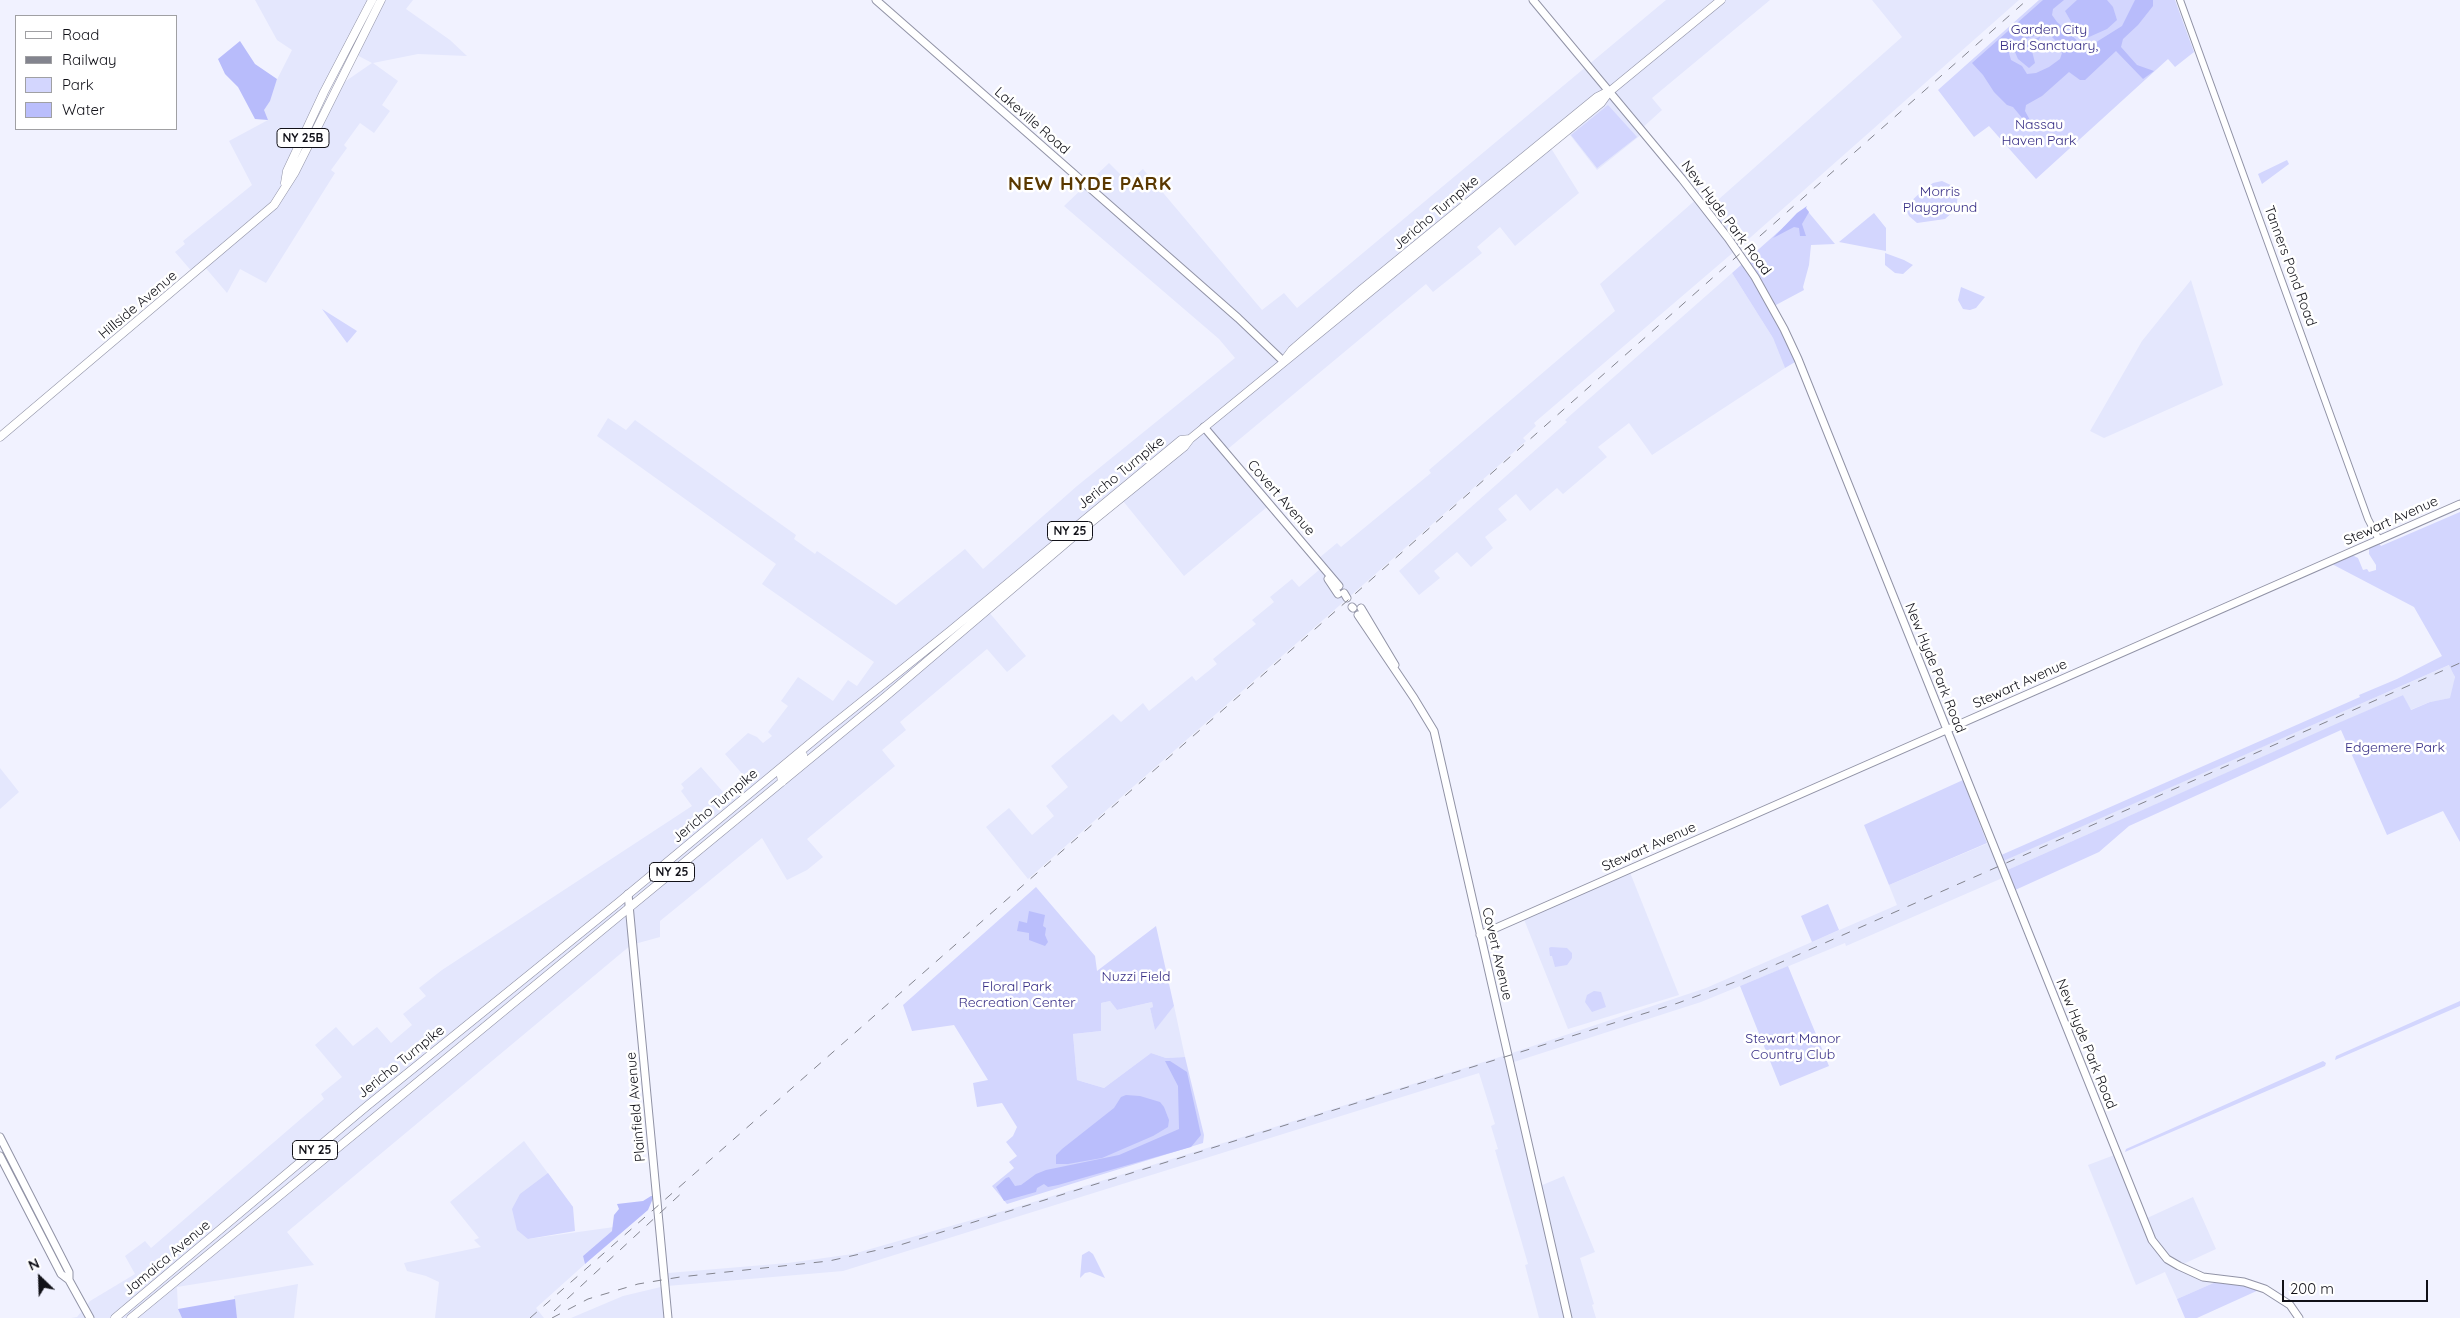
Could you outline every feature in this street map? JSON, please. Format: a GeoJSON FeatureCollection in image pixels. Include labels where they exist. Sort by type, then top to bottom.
{"type":"FeatureCollection","features":[{"type":"Feature","properties":{"kind":"main road","name":"Hillside Avenue"},"geometry":{"type":"LineString","coordinates":[[285,185],[287,171],[324,92],[372,0]]}},
{"type":"Feature","properties":{"kind":"main road","name":"Hillside Avenue"},"geometry":{"type":"LineString","coordinates":[[0,436],[260,218],[274,204],[295,172],[381,0]]}},
{"type":"Feature","properties":{"kind":"main road","name":"Lakeville Road"},"geometry":{"type":"LineString","coordinates":[[876,0],[1238,318],[1284,361]]}},
{"type":"Feature","properties":{"kind":"main road","name":"New Hyde Park Road"},"geometry":{"type":"LineString","coordinates":[[1533,0],[1734,246],[1774,311],[1798,359],[2152,1240],[2166,1259],[2183,1268],[2203,1277],[2244,1282],[2264,1289],[2290,1305],[2300,1318]]}},
{"type":"Feature","properties":{"kind":"main road","name":"Jericho Turnpike"},"geometry":{"type":"LineString","coordinates":[[245,1224],[782,782],[1181,440],[1190,439],[1397,271],[1601,103],[1609,92],[1721,0]]}},
{"type":"Feature","properties":{"kind":"main road","name":"Jericho Turnpike"},"geometry":{"type":"LineString","coordinates":[[1284,361],[1292,350],[1319,326],[1596,97],[1609,92]]}},
{"type":"Feature","properties":{"kind":"main road"},"geometry":{"type":"LineString","coordinates":[[1397,271],[1398,266],[1406,258],[1405,255]]}},
{"type":"Feature","properties":{"kind":"main road","name":"Covert Avenue"},"geometry":{"type":"LineString","coordinates":[[1204,427],[1289,530],[1339,586]]}},
{"type":"Feature","properties":{"kind":"main road","name":"Jericho Turnpike"},"geometry":{"type":"LineString","coordinates":[[235,1217],[412,1069],[628,894],[818,736],[1115,498]]}},
{"type":"Feature","properties":{"kind":"main road","name":"Stewart Avenue"},"geometry":{"type":"LineString","coordinates":[[1480,936],[2460,504]]}},
{"type":"Feature","properties":{"kind":"main road"},"geometry":{"type":"LineString","coordinates":[[1289,530],[1343,595]]}},
{"type":"Feature","properties":{"kind":"main road","name":"Covert Avenue"},"geometry":{"type":"LineString","coordinates":[[1356,609],[1389,654],[1403,681],[1433,729],[1568,1318]]}},
{"type":"Feature","properties":{"kind":"main road"},"geometry":{"type":"LineString","coordinates":[[782,782],[780,776],[807,751],[818,736]]}},
{"type":"Feature","properties":{"kind":"main road","name":"Plainfield Avenue"},"geometry":{"type":"LineString","coordinates":[[628,894],[668,1318]]}},
{"type":"Feature","properties":{"kind":"main road"},"geometry":{"type":"LineString","coordinates":[[0,1137],[69,1272],[69,1280]]}},
{"type":"Feature","properties":{"kind":"main road"},"geometry":{"type":"LineString","coordinates":[[0,1156],[61,1274],[69,1280],[90,1318]]}},
{"type":"Feature","properties":{"kind":"main road","name":"Jamaica Avenue"},"geometry":{"type":"LineString","coordinates":[[114,1318],[235,1217]]}},
{"type":"Feature","properties":{"kind":"main road","name":"Jamaica Avenue"},"geometry":{"type":"LineString","coordinates":[[131,1318],[245,1224]]}},
{"type":"Feature","properties":{"kind":"street","name":"Tanners Pond Road"},"geometry":{"type":"LineString","coordinates":[[2180,0],[2368,519],[2378,540]]}},
{"type":"Feature","properties":{"kind":"shaded area"},"geometry":{"type":"Polygon","coordinates":[[[255,0],[372,0],[324,92],[285,184],[343,83],[372,63],[353,53],[381,0],[413,0],[406,9],[450,40],[467,56],[418,54],[373,63],[398,81],[382,105],[390,111],[374,133],[360,123],[344,145],[347,148],[331,170],[335,173],[266,283],[240,269],[227,293],[204,266],[194,274],[175,252],[185,244],[183,241],[252,185],[229,141],[268,120],[259,115],[292,50],[277,40],[255,0]]]}},
{"type":"Feature","properties":{"kind":"shaded area"},"geometry":{"type":"Polygon","coordinates":[[[1666,0],[1770,0],[1652,98],[1662,110],[1640,130],[1642,134],[1597,170],[1567,131],[1549,145],[1579,193],[1515,246],[1500,227],[1477,247],[1482,253],[1433,292],[1426,284],[1223,453],[1267,507],[1184,576],[1123,501],[988,611],[1026,656],[1007,672],[987,649],[900,722],[906,730],[882,750],[895,766],[807,839],[823,857],[807,870],[787,880],[762,838],[660,921],[660,937],[631,945],[287,1232],[314,1265],[177,1287],[178,1309],[182,1318],[71,1318],[77,1317],[90,1301],[135,1274],[125,1256],[145,1241],[151,1248],[324,1099],[321,1094],[342,1077],[315,1045],[336,1027],[353,1046],[377,1027],[391,1043],[412,1025],[403,1014],[426,996],[419,988],[442,970],[692,806],[681,791],[684,788],[681,784],[701,767],[724,793],[744,776],[725,754],[748,733],[757,737],[763,743],[772,736],[768,732],[788,706],[781,701],[798,677],[833,701],[848,680],[857,686],[874,662],[762,584],[776,564],[597,436],[608,418],[626,430],[635,420],[796,535],[794,539],[815,554],[817,551],[896,605],[965,549],[983,569],[1077,486],[1235,358],[1219,339],[1064,206],[1109,163],[1128,182],[1143,169],[1262,310],[1284,293],[1297,308],[1666,0]]]}},
{"type":"Feature","properties":{"kind":"shaded area"},"geometry":{"type":"Polygon","coordinates":[[[1872,0],[2019,0],[1743,244],[1534,423],[1536,426],[1523,438],[1526,441],[1028,879],[986,827],[1009,808],[1032,835],[1054,816],[1046,806],[1068,787],[1051,766],[1113,714],[1121,722],[1143,703],[1149,711],[1192,676],[1196,681],[1217,664],[1213,659],[1256,624],[1252,620],[1274,602],[1270,597],[1292,579],[1299,587],[1319,570],[1313,563],[1337,543],[1341,547],[1431,473],[1429,470],[1615,311],[1600,284],[1700,196],[1710,207],[1902,37],[1872,0]]]}},
{"type":"Feature","properties":{"kind":"shaded area"},"geometry":{"type":"Polygon","coordinates":[[[2043,0],[2064,0],[2053,9],[2052,15],[2082,45],[2090,46],[2122,26],[2135,0],[2153,0],[2153,6],[2138,25],[2123,39],[2121,47],[2137,65],[2154,71],[2143,79],[2116,51],[2085,80],[2080,80],[2069,72],[2042,96],[2026,105],[2025,111],[2031,124],[2028,125],[2013,107],[2007,105],[1994,92],[1983,75],[1972,63],[2043,0]],[[2037,28],[2034,36],[2016,43],[2009,53],[2011,60],[2022,66],[2027,74],[2036,73],[2060,59],[2062,53],[2056,41],[2043,28],[2037,28]]]}},
{"type":"Feature","properties":{"kind":"shaded area"},"geometry":{"type":"Polygon","coordinates":[[[240,41],[255,64],[277,79],[270,101],[264,110],[268,120],[255,119],[238,87],[225,74],[218,59],[240,41]]]}},
{"type":"Feature","properties":{"kind":"shaded area"},"geometry":{"type":"Polygon","coordinates":[[[1807,206],[1806,208],[1809,212],[1802,224],[1806,236],[1800,236],[1799,228],[1794,227],[1773,238],[1797,213],[1807,206]]]}},
{"type":"Feature","properties":{"kind":"shaded area"},"geometry":{"type":"Polygon","coordinates":[[[1732,273],[1773,338],[1785,368],[1652,455],[1629,423],[1598,447],[1607,457],[1563,494],[1557,488],[1530,511],[1516,494],[1498,509],[1507,520],[1485,537],[1493,548],[1471,567],[1457,552],[1434,571],[1440,578],[1419,595],[1399,571],[1567,422],[1565,420],[1732,273]]]}},
{"type":"Feature","properties":{"kind":"shaded area"},"geometry":{"type":"Polygon","coordinates":[[[2191,280],[2223,385],[2104,438],[2090,431],[2142,341],[2191,280]]]}},
{"type":"Feature","properties":{"kind":"shaded area"},"geometry":{"type":"Polygon","coordinates":[[[2454,663],[2455,684],[2451,698],[2430,702],[2410,710],[2403,695],[2005,871],[2007,876],[1846,946],[1845,943],[1701,1002],[1511,1063],[1540,1186],[1564,1176],[1595,1252],[1580,1258],[1594,1304],[1592,1305],[1596,1318],[1539,1318],[1525,1265],[1528,1264],[1495,1150],[1498,1149],[1491,1126],[1495,1124],[1479,1073],[843,1271],[667,1286],[669,1318],[571,1318],[623,1296],[665,1286],[668,1273],[788,1263],[853,1254],[1014,1208],[1503,1056],[1706,988],[1897,905],[1889,885],[1993,841],[2001,861],[2454,663]]]}},
{"type":"Feature","properties":{"kind":"shaded area"},"geometry":{"type":"Polygon","coordinates":[[[0,768],[19,792],[0,809],[0,768]]]}},
{"type":"Feature","properties":{"kind":"shaded area"},"geometry":{"type":"Polygon","coordinates":[[[1629,870],[1679,995],[1568,1029],[1523,917],[1629,870]]]}},
{"type":"Feature","properties":{"kind":"shaded area"},"geometry":{"type":"Polygon","coordinates":[[[1110,1001],[1117,1010],[1152,1002],[1153,1007],[1150,1008],[1155,1029],[1174,1006],[1185,1057],[1166,1058],[1151,1053],[1104,1088],[1077,1080],[1073,1034],[1101,1031],[1101,1003],[1110,1001]]]}},
{"type":"Feature","properties":{"kind":"shaded area"},"geometry":{"type":"Polygon","coordinates":[[[1165,1061],[1170,1061],[1187,1072],[1201,1135],[1191,1147],[1058,1185],[1048,1187],[1044,1184],[1037,1188],[1036,1192],[1004,1201],[996,1187],[1006,1178],[1009,1177],[1015,1186],[1021,1185],[1036,1174],[1046,1170],[1119,1155],[1179,1129],[1178,1086],[1165,1061]]]}},
{"type":"Feature","properties":{"kind":"shaded area"},"geometry":{"type":"Polygon","coordinates":[[[524,1141],[573,1207],[528,1239],[614,1227],[612,1231],[583,1256],[585,1264],[536,1308],[544,1318],[435,1318],[439,1282],[407,1271],[404,1263],[481,1247],[474,1240],[479,1238],[450,1202],[524,1141]]]}},
{"type":"Feature","properties":{"kind":"shaded area"},"geometry":{"type":"Polygon","coordinates":[[[2117,1154],[2145,1219],[2193,1197],[2216,1249],[2179,1266],[2218,1281],[2177,1299],[2165,1272],[2136,1285],[2088,1165],[2117,1154]]]}},
{"type":"Feature","properties":{"kind":"shaded area"},"geometry":{"type":"Polygon","coordinates":[[[654,1196],[648,1210],[585,1264],[583,1256],[612,1231],[614,1215],[619,1209],[617,1204],[643,1201],[654,1196]]]}},
{"type":"Feature","properties":{"kind":"shaded area"},"geometry":{"type":"Polygon","coordinates":[[[298,1284],[294,1318],[237,1318],[234,1296],[298,1284]]]}},
{"type":"Feature","properties":{"kind":"shaded area"},"geometry":{"type":"Polygon","coordinates":[[[235,1299],[237,1318],[182,1318],[178,1309],[235,1299]]]}},
{"type":"Feature","properties":{"kind":"green space"},"geometry":{"type":"Polygon","coordinates":[[[2039,0],[2175,0],[2194,52],[2175,67],[2168,59],[2036,179],[1989,126],[1974,137],[1938,90],[2039,0]]]}},
{"type":"Feature","properties":{"kind":"green space"},"geometry":{"type":"Polygon","coordinates":[[[1608,105],[1637,137],[1597,168],[1571,135],[1608,105]]]}},
{"type":"Feature","properties":{"kind":"green space"},"geometry":{"type":"Polygon","coordinates":[[[2287,160],[2289,164],[2262,184],[2258,174],[2287,160]]]}},
{"type":"Feature","properties":{"kind":"green space","name":"Morris Playground"},"geometry":{"type":"Polygon","coordinates":[[[1942,181],[1955,187],[1958,195],[1956,209],[1945,219],[1917,223],[1909,216],[1905,207],[1923,190],[1933,183],[1942,181]]]}},
{"type":"Feature","properties":{"kind":"green space"},"geometry":{"type":"Polygon","coordinates":[[[1805,208],[1835,244],[1811,245],[1804,290],[1774,306],[1800,359],[1785,368],[1773,338],[1732,273],[1805,208]]]}},
{"type":"Feature","properties":{"kind":"green space"},"geometry":{"type":"Polygon","coordinates":[[[1874,213],[1886,228],[1886,251],[1839,242],[1874,213]]]}},
{"type":"Feature","properties":{"kind":"green space"},"geometry":{"type":"Polygon","coordinates":[[[1885,253],[1913,265],[1903,274],[1895,273],[1885,265],[1885,253]]]}},
{"type":"Feature","properties":{"kind":"green space"},"geometry":{"type":"Polygon","coordinates":[[[1961,287],[1985,297],[1976,308],[1970,310],[1963,309],[1958,300],[1961,287]]]}},
{"type":"Feature","properties":{"kind":"green space"},"geometry":{"type":"Polygon","coordinates":[[[322,309],[357,331],[347,343],[322,309]]]}},
{"type":"Feature","properties":{"kind":"green space","name":"Edgemere Park"},"geometry":{"type":"Polygon","coordinates":[[[2460,512],[2460,842],[2443,811],[2387,835],[2341,730],[2129,826],[2099,852],[2013,891],[2005,871],[2336,724],[2403,695],[2411,710],[2430,702],[2450,698],[2455,677],[2449,665],[2001,862],[1999,856],[2360,697],[2359,695],[2397,679],[2442,656],[2414,607],[2330,563],[2350,554],[2358,558],[2363,570],[2367,569],[2369,572],[2376,570],[2376,565],[2369,554],[2369,546],[2378,542],[2381,546],[2460,512]]]}},
{"type":"Feature","properties":{"kind":"green space"},"geometry":{"type":"Polygon","coordinates":[[[1963,780],[1987,843],[1889,885],[1864,825],[1963,780]]]}},
{"type":"Feature","properties":{"kind":"green space"},"geometry":{"type":"Polygon","coordinates":[[[1036,887],[1095,956],[1097,971],[1156,926],[1174,1006],[1155,1030],[1150,1008],[1153,1007],[1152,1002],[1117,1010],[1110,1001],[1101,1003],[1101,1031],[1073,1034],[1077,1080],[1104,1088],[1151,1053],[1166,1058],[1185,1057],[1204,1135],[1203,1143],[1007,1204],[992,1186],[1014,1168],[1009,1162],[1017,1156],[1006,1142],[1013,1136],[1017,1127],[1002,1103],[977,1107],[973,1083],[988,1080],[954,1025],[912,1031],[903,1005],[1036,887]]]}},
{"type":"Feature","properties":{"kind":"green space"},"geometry":{"type":"Polygon","coordinates":[[[1828,904],[1839,930],[1812,942],[1801,916],[1828,904]]]}},
{"type":"Feature","properties":{"kind":"green space"},"geometry":{"type":"Polygon","coordinates":[[[1549,948],[1567,948],[1572,953],[1572,958],[1567,965],[1555,967],[1552,956],[1550,956],[1549,948]]]}},
{"type":"Feature","properties":{"kind":"green space","name":"Stewart Manor Country Club"},"geometry":{"type":"Polygon","coordinates":[[[1788,966],[1829,1066],[1780,1086],[1740,986],[1788,966]]]}},
{"type":"Feature","properties":{"kind":"green space"},"geometry":{"type":"Polygon","coordinates":[[[1594,991],[1601,992],[1606,1007],[1592,1012],[1585,1002],[1587,995],[1594,991]]]}},
{"type":"Feature","properties":{"kind":"green space"},"geometry":{"type":"Polygon","coordinates":[[[2460,1001],[2460,1006],[2335,1060],[2336,1056],[2460,1001]]]}},
{"type":"Feature","properties":{"kind":"green space"},"geometry":{"type":"Polygon","coordinates":[[[2323,1061],[2326,1063],[2325,1066],[2125,1152],[2126,1149],[2323,1061]]]}},
{"type":"Feature","properties":{"kind":"green space"},"geometry":{"type":"Polygon","coordinates":[[[548,1173],[573,1207],[575,1231],[528,1239],[517,1230],[512,1209],[520,1194],[548,1173]]]}},
{"type":"Feature","properties":{"kind":"green space"},"geometry":{"type":"Polygon","coordinates":[[[1089,1251],[1093,1254],[1105,1278],[1090,1272],[1085,1273],[1080,1278],[1082,1255],[1089,1251]]]}},
{"type":"Feature","properties":{"kind":"green space"},"geometry":{"type":"Polygon","coordinates":[[[2218,1281],[2249,1284],[2261,1289],[2197,1318],[2185,1318],[2177,1299],[2218,1281]]]}},
{"type":"Feature","properties":{"kind":"water"},"geometry":{"type":"Polygon","coordinates":[[[2077,0],[2107,0],[2113,7],[2117,20],[2107,29],[2089,37],[2080,37],[2065,11],[2077,0]]]}},
{"type":"Feature","properties":{"kind":"water"},"geometry":{"type":"Polygon","coordinates":[[[2041,36],[2032,51],[2035,63],[2029,68],[2018,59],[2015,52],[2021,46],[2041,36]]]}},
{"type":"Feature","properties":{"kind":"water"},"geometry":{"type":"Polygon","coordinates":[[[1029,911],[1045,915],[1043,926],[1046,928],[1045,935],[1048,942],[1045,946],[1029,940],[1029,933],[1017,931],[1019,921],[1027,923],[1029,911]]]}},
{"type":"Feature","properties":{"kind":"water"},"geometry":{"type":"Polygon","coordinates":[[[1126,1095],[1140,1096],[1160,1102],[1169,1120],[1168,1127],[1153,1136],[1102,1158],[1068,1164],[1056,1164],[1056,1155],[1062,1149],[1114,1108],[1121,1097],[1126,1095]]]}},
{"type":"Feature","properties":{"kind":"railway"},"geometry":{"type":"LineString","coordinates":[[530,1318],[1339,608],[2027,0]]}},
{"type":"Feature","properties":{"kind":"railway"},"geometry":{"type":"LineString","coordinates":[[552,1318],[588,1299],[638,1284],[680,1277],[829,1261],[900,1245],[1678,1003],[1743,979],[2460,663]]}},
{"type":"Feature","properties":{"kind":"railway"},"geometry":{"type":"LineString","coordinates":[[554,1311],[686,1189]]}},
{"type":"Feature","properties":{"kind":"district","name":"NEW HYDE PARK"},"geometry":{"type":"Point","coordinates":[1090,184]}},
{"type":"Feature","properties":{"kind":"park label","name":"Garden City Bird Sanctuary,"},"geometry":{"type":"Point","coordinates":[2049,38]}},
{"type":"Feature","properties":{"kind":"park label","name":"Nassau Haven Park"},"geometry":{"type":"Point","coordinates":[2039,134]}},
{"type":"Feature","properties":{"kind":"park label","name":"Nuzzi Field"},"geometry":{"type":"Point","coordinates":[1136,977]}},
{"type":"Feature","properties":{"kind":"park label","name":"Floral Park Recreation Center"},"geometry":{"type":"Point","coordinates":[1017,996]}}]}
